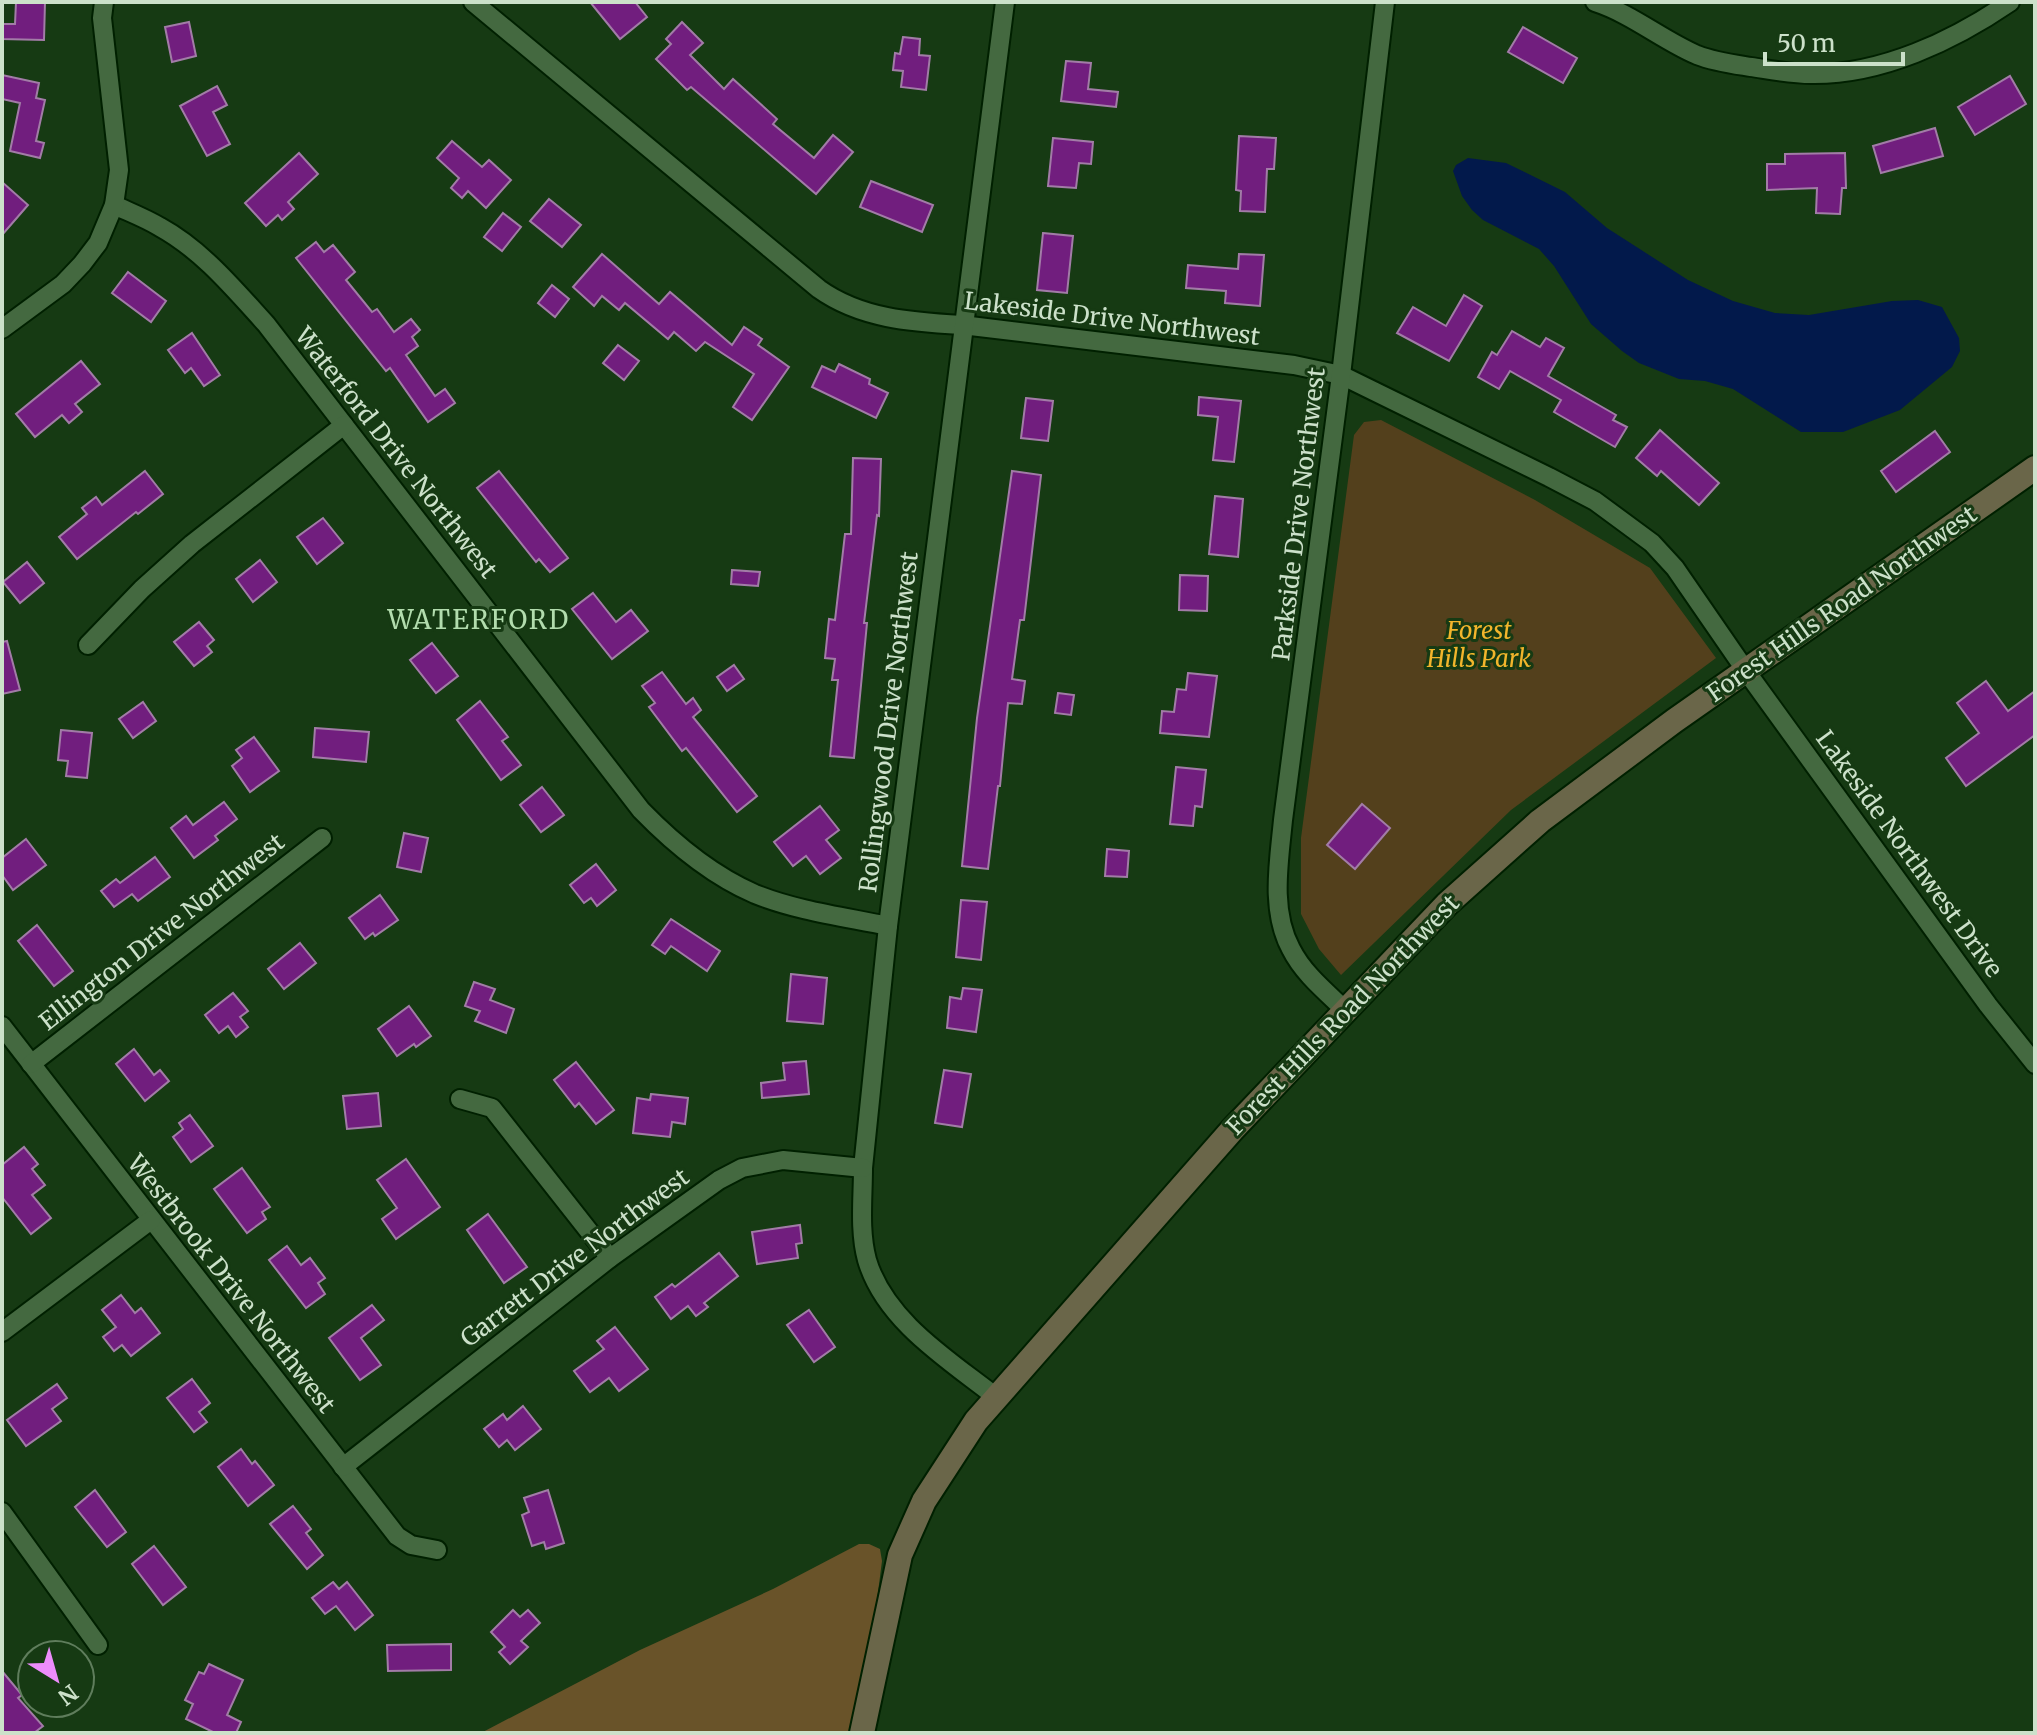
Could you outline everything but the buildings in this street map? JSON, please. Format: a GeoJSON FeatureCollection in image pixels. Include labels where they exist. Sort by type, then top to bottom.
{"type":"FeatureCollection","features":[{"type":"Feature","properties":{"kind":"main road","name":"Forest Hills Road Northwest"},"geometry":{"type":"LineString","coordinates":[[862,1733],[898,1566],[924,1501],[976,1421],[1232,1130],[1447,904],[1540,821],[1746,671],[2035,468]]}},
{"type":"Feature","properties":{"kind":"street"},"geometry":{"type":"LineString","coordinates":[[2,329],[63,284],[82,264],[98,243],[114,205],[119,170],[102,18],[104,2]]}},
{"type":"Feature","properties":{"kind":"street","name":"Lakeside Drive Northwest"},"geometry":{"type":"LineString","coordinates":[[473,2],[807,280],[839,303],[859,311],[916,322],[1294,365],[1341,375],[1549,477],[1595,501],[1624,521],[1652,543],[1675,568],[1746,671]]}},
{"type":"Feature","properties":{"kind":"street","name":"Rollingwood Drive Northwest"},"geometry":{"type":"LineString","coordinates":[[996,1397],[918,1335],[881,1293],[867,1258],[862,1206],[863,1168],[888,926],[1005,2]]}},
{"type":"Feature","properties":{"kind":"street","name":"Parkside Drive Northwest"},"geometry":{"type":"LineString","coordinates":[[1345,1010],[1315,982],[1296,958],[1289,946],[1278,896],[1283,820],[1341,375],[1385,2]]}},
{"type":"Feature","properties":{"kind":"street"},"geometry":{"type":"LineString","coordinates":[[1607,4],[1696,55],[1726,64],[1810,74],[1841,73],[1917,52],[1957,34],[2010,2]]}},
{"type":"Feature","properties":{"kind":"street","name":"Waterford Drive Northwest"},"geometry":{"type":"LineString","coordinates":[[114,205],[160,227],[208,262],[266,324],[641,810],[679,847],[718,875],[758,895],[888,926]]}},
{"type":"Feature","properties":{"kind":"street"},"geometry":{"type":"LineString","coordinates":[[88,645],[142,589],[192,544],[344,425]]}},
{"type":"Feature","properties":{"kind":"street","name":"Lakeside Northwest Drive"},"geometry":{"type":"LineString","coordinates":[[1746,671],[1988,1005],[2035,1064]]}},
{"type":"Feature","properties":{"kind":"street","name":"Ellington Drive Northwest"},"geometry":{"type":"LineString","coordinates":[[31,1064],[322,838]]}},
{"type":"Feature","properties":{"kind":"street","name":"Westbrook Drive Northwest"},"geometry":{"type":"LineString","coordinates":[[2,1026],[397,1536],[411,1545],[437,1550]]}},
{"type":"Feature","properties":{"kind":"street"},"geometry":{"type":"LineString","coordinates":[[460,1099],[492,1108],[610,1258]]}},
{"type":"Feature","properties":{"kind":"street","name":"Garrett Drive Northwest"},"geometry":{"type":"LineString","coordinates":[[343,1467],[610,1258],[719,1180],[742,1168],[783,1160],[863,1168]]}},
{"type":"Feature","properties":{"kind":"street"},"geometry":{"type":"LineString","coordinates":[[2,1332],[151,1220]]}},
{"type":"Feature","properties":{"kind":"street"},"geometry":{"type":"LineString","coordinates":[[2,1512],[98,1645]]}},
{"type":"Feature","properties":{"kind":"green space","name":"Forest Hills Park"},"geometry":{"type":"Polygon","coordinates":[[[1381,420],[1535,500],[1650,568],[1716,658],[1511,810],[1341,975],[1319,949],[1301,914],[1301,838],[1354,435],[1364,422],[1381,420]]]}},
{"type":"Feature","properties":{"kind":"shaded area"},"geometry":{"type":"Polygon","coordinates":[[[859,1544],[880,1549],[882,1561],[873,1631],[851,1733],[481,1733],[640,1650],[773,1589],[859,1544]]]}},
{"type":"Feature","properties":{"kind":"water"},"geometry":{"type":"Polygon","coordinates":[[[1468,158],[1506,163],[1565,192],[1607,228],[1688,280],[1733,301],[1775,313],[1809,315],[1892,301],[1918,300],[1942,307],[1959,338],[1960,351],[1952,367],[1900,410],[1843,432],[1801,432],[1733,389],[1705,381],[1679,379],[1639,363],[1622,351],[1591,324],[1554,266],[1539,249],[1483,220],[1472,210],[1462,196],[1453,171],[1456,165],[1468,158]]]}},
{"type":"Feature","properties":{"kind":"district","name":"WATERFORD"},"geometry":{"type":"Point","coordinates":[479,620]}}]}
